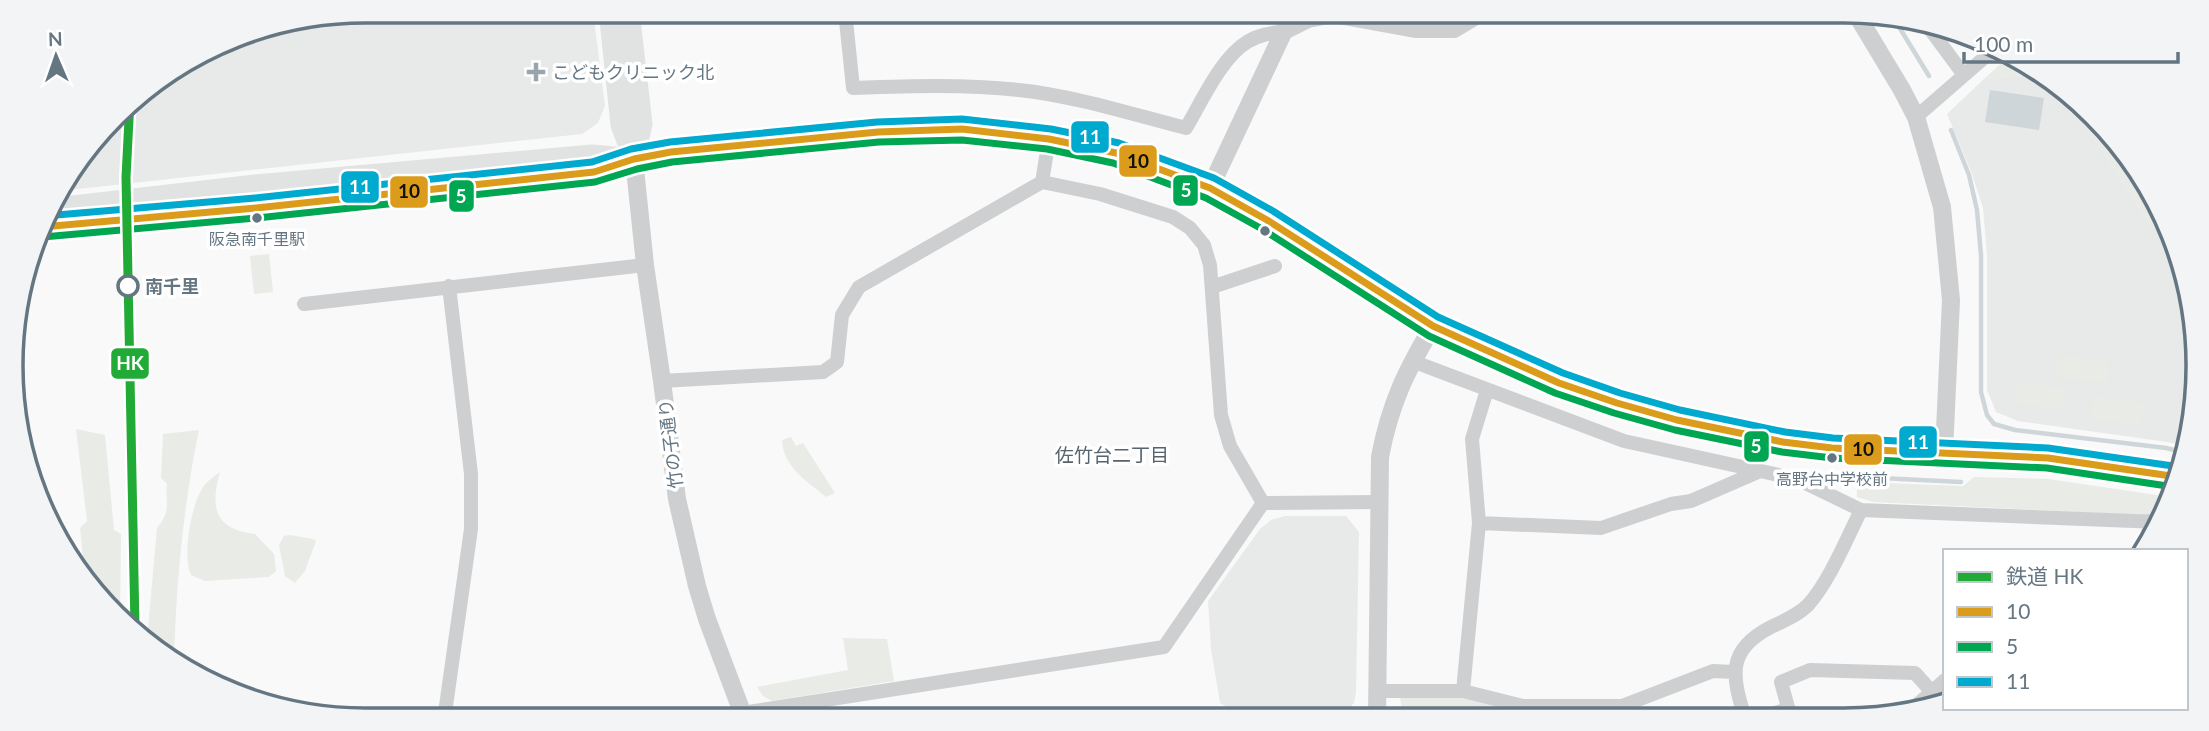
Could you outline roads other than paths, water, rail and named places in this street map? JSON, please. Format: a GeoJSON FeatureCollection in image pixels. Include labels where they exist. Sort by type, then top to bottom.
{"type":"FeatureCollection","features":[{"type":"Feature","properties":{"kind":"main road"},"geometry":{"type":"LineString","coordinates":[[610,23],[621,125],[634,159]]}},
{"type":"Feature","properties":{"kind":"main road"},"geometry":{"type":"LineString","coordinates":[[630,23],[642,124],[634,159]]}},
{"type":"Feature","properties":{"kind":"main road"},"geometry":{"type":"LineString","coordinates":[[53,226],[256,208],[594,172],[634,159],[671,152],[878,132],[962,130],[1049,139],[1115,153],[1210,188],[1267,220],[1433,326],[1559,383],[1617,403],[1677,419],[1795,444],[2048,458],[2168,476]]}},
{"type":"Feature","properties":{"kind":"main road"},"geometry":{"type":"LineString","coordinates":[[62,207],[255,185],[593,155],[634,159]]}},
{"type":"Feature","properties":{"kind":"street"},"geometry":{"type":"LineString","coordinates":[[846,23],[853,88],[958,84],[1022,90],[1186,128],[1230,55],[1247,41],[1284,31],[1300,23]]}},
{"type":"Feature","properties":{"kind":"street"},"geometry":{"type":"LineString","coordinates":[[1382,23],[1415,29],[1454,29],[1463,23]]}},
{"type":"Feature","properties":{"kind":"street"},"geometry":{"type":"LineString","coordinates":[[1862,23],[1916,117],[1942,207],[1951,300],[1944,452]]}},
{"type":"Feature","properties":{"kind":"street"},"geometry":{"type":"LineString","coordinates":[[1210,188],[1284,31]]}},
{"type":"Feature","properties":{"kind":"street"},"geometry":{"type":"LineString","coordinates":[[1934,35],[1964,75]]}},
{"type":"Feature","properties":{"kind":"street"},"geometry":{"type":"LineString","coordinates":[[1916,117],[1988,55]]}},
{"type":"Feature","properties":{"kind":"street"},"geometry":{"type":"LineString","coordinates":[[1042,182],[1049,139]]}},
{"type":"Feature","properties":{"kind":"street","name":"竹の子通り"},"geometry":{"type":"LineString","coordinates":[[634,159],[645,265],[677,499],[697,586],[718,652],[740,708]]}},
{"type":"Feature","properties":{"kind":"street"},"geometry":{"type":"LineString","coordinates":[[662,381],[823,372],[837,362],[842,315],[859,287],[1042,182],[1100,194],[1173,217],[1190,228],[1204,246],[1210,265],[1222,415],[1230,446],[1263,503]]}},
{"type":"Feature","properties":{"kind":"street"},"geometry":{"type":"LineString","coordinates":[[304,304],[645,265]]}},
{"type":"Feature","properties":{"kind":"street"},"geometry":{"type":"LineString","coordinates":[[1212,287],[1275,266]]}},
{"type":"Feature","properties":{"kind":"street"},"geometry":{"type":"LineString","coordinates":[[446,708],[471,529],[472,498],[449,286]]}},
{"type":"Feature","properties":{"kind":"street"},"geometry":{"type":"LineString","coordinates":[[1377,708],[1380,457],[1388,416],[1412,360],[1433,326]]}},
{"type":"Feature","properties":{"kind":"street"},"geometry":{"type":"LineString","coordinates":[[1412,360],[1624,441],[1797,479],[1861,510],[2148,522]]}},
{"type":"Feature","properties":{"kind":"street"},"geometry":{"type":"LineString","coordinates":[[1463,691],[1479,523],[1472,439],[1487,390]]}},
{"type":"Feature","properties":{"kind":"street"},"geometry":{"type":"LineString","coordinates":[[1479,523],[1601,528],[1691,501],[1760,471]]}},
{"type":"Feature","properties":{"kind":"street"},"geometry":{"type":"LineString","coordinates":[[1263,503],[1378,502]]}},
{"type":"Feature","properties":{"kind":"street"},"geometry":{"type":"LineString","coordinates":[[798,708],[1164,647],[1263,503]]}},
{"type":"Feature","properties":{"kind":"street"},"geometry":{"type":"LineString","coordinates":[[1742,708],[1734,672],[1736,659],[1743,646],[1758,634],[1807,606],[1820,589],[1861,510]]}},
{"type":"Feature","properties":{"kind":"street"},"geometry":{"type":"LineString","coordinates":[[1788,708],[1781,682],[1810,670],[1915,673],[1931,691]]}},
{"type":"Feature","properties":{"kind":"street"},"geometry":{"type":"LineString","coordinates":[[1377,691],[1463,691],[1523,706],[1622,706],[1713,671],[1734,672]]}},
{"type":"Feature","properties":{"kind":"street"},"geometry":{"type":"LineString","coordinates":[[1922,699],[1943,682]]}},
{"type":"Feature","properties":{"kind":"waterway"},"geometry":{"type":"LineString","coordinates":[[1899,28],[1929,76]]}},
{"type":"Feature","properties":{"kind":"waterway"},"geometry":{"type":"LineString","coordinates":[[1951,130],[1969,175],[1977,210],[1981,255],[1981,392],[1987,415],[1994,424],[2015,430],[2176,450]]}},
{"type":"Feature","properties":{"kind":"waterway"},"geometry":{"type":"LineString","coordinates":[[1860,477],[1961,482]]}},
{"type":"Feature","properties":{"kind":"rail line","name":"HK"},"geometry":{"type":"LineString","coordinates":[[129,118],[126,177],[135,618]]}},
{"type":"Feature","properties":{"kind":"place","name":"こどもクリニック北"},"geometry":{"type":"Point","coordinates":[536,72]}},
{"type":"Feature","properties":{"kind":"place","name":"阪急南千里駅"},"geometry":{"type":"Point","coordinates":[257,218]}},
{"type":"Feature","properties":{"kind":"place","name":"南千里"},"geometry":{"type":"Point","coordinates":[128,286]}},
{"type":"Feature","properties":{"kind":"place","name":"高野台中学校前"},"geometry":{"type":"Point","coordinates":[1832,458]}},
{"type":"Feature","properties":{"kind":"district","name":"佐竹台二丁目"},"geometry":{"type":"Point","coordinates":[1112,454]}}]}
